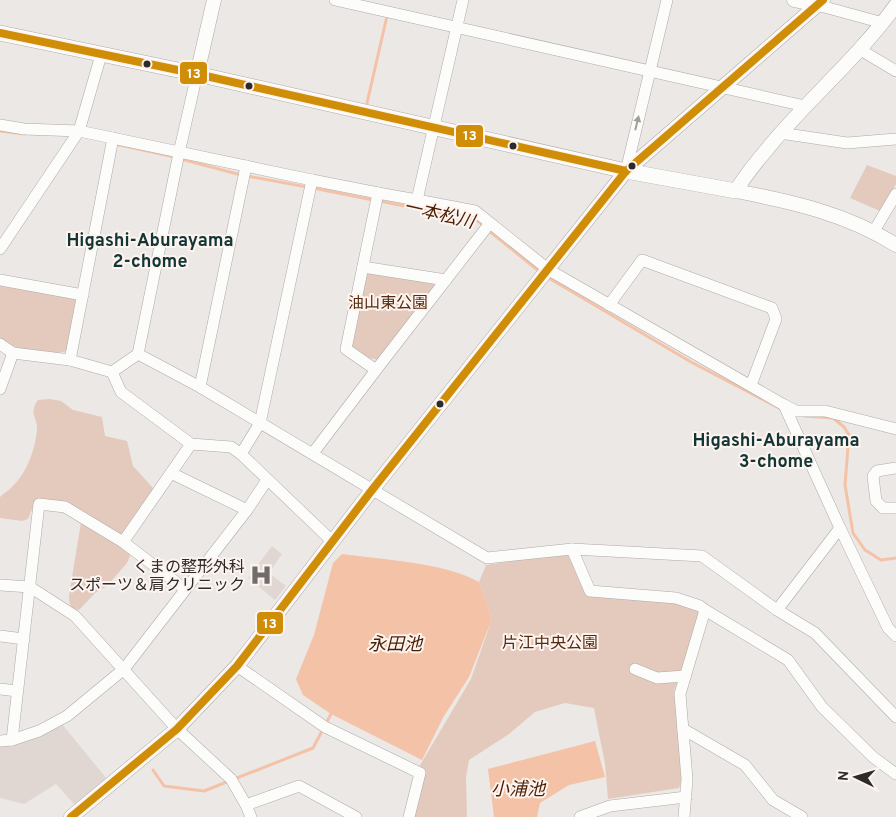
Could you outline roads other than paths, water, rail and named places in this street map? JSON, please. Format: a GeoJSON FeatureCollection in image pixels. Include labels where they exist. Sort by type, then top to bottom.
{"type":"FeatureCollection","features":[{"type":"Feature","properties":{"kind":"main road"},"geometry":{"type":"LineString","coordinates":[[0,33],[197,74],[626,171],[736,191]]}},
{"type":"Feature","properties":{"kind":"street"},"geometry":{"type":"LineString","coordinates":[[112,372],[138,354],[178,157],[214,0]]}},
{"type":"Feature","properties":{"kind":"street"},"geometry":{"type":"LineString","coordinates":[[335,0],[804,106]]}},
{"type":"Feature","properties":{"kind":"street"},"geometry":{"type":"LineString","coordinates":[[417,200],[463,0]]}},
{"type":"Feature","properties":{"kind":"street"},"geometry":{"type":"LineString","coordinates":[[626,171],[667,0]]}},
{"type":"Feature","properties":{"kind":"street"},"geometry":{"type":"LineString","coordinates":[[794,0],[820,3],[883,23]]}},
{"type":"Feature","properties":{"kind":"street"},"geometry":{"type":"LineString","coordinates":[[71,817],[177,729],[237,666],[372,490],[626,171],[820,3]]}},
{"type":"Feature","properties":{"kind":"street"},"geometry":{"type":"LineString","coordinates":[[896,5],[860,49],[780,133],[750,169],[736,191],[832,213],[874,231],[896,245]]}},
{"type":"Feature","properties":{"kind":"street"},"geometry":{"type":"LineString","coordinates":[[860,49],[896,72]]}},
{"type":"Feature","properties":{"kind":"street"},"geometry":{"type":"LineString","coordinates":[[0,249],[75,136],[101,55]]}},
{"type":"Feature","properties":{"kind":"street"},"geometry":{"type":"LineString","coordinates":[[0,125],[112,143],[377,198],[417,200],[475,211],[487,227],[545,274],[609,306],[751,385],[784,407],[796,411],[825,411],[896,429]]}},
{"type":"Feature","properties":{"kind":"street"},"geometry":{"type":"LineString","coordinates":[[780,133],[847,143],[896,139]]}},
{"type":"Feature","properties":{"kind":"street"},"geometry":{"type":"LineString","coordinates":[[70,360],[112,143]]}},
{"type":"Feature","properties":{"kind":"street"},"geometry":{"type":"LineString","coordinates":[[200,387],[245,172]]}},
{"type":"Feature","properties":{"kind":"street"},"geometry":{"type":"LineString","coordinates":[[241,454],[260,423],[311,185]]}},
{"type":"Feature","properties":{"kind":"street"},"geometry":{"type":"LineString","coordinates":[[874,231],[896,194]]}},
{"type":"Feature","properties":{"kind":"street"},"geometry":{"type":"LineString","coordinates":[[376,370],[346,349],[377,198]]}},
{"type":"Feature","properties":{"kind":"street"},"geometry":{"type":"LineString","coordinates":[[313,453],[487,227]]}},
{"type":"Feature","properties":{"kind":"street"},"geometry":{"type":"LineString","coordinates":[[609,306],[642,260],[772,308],[776,319],[751,385]]}},
{"type":"Feature","properties":{"kind":"street"},"geometry":{"type":"LineString","coordinates":[[362,267],[446,280]]}},
{"type":"Feature","properties":{"kind":"street"},"geometry":{"type":"LineString","coordinates":[[0,280],[83,295]]}},
{"type":"Feature","properties":{"kind":"street"},"geometry":{"type":"LineString","coordinates":[[0,344],[13,352],[70,360],[112,372],[121,392],[191,444],[231,447],[241,454],[333,542]]}},
{"type":"Feature","properties":{"kind":"street"},"geometry":{"type":"LineString","coordinates":[[0,389],[13,352]]}},
{"type":"Feature","properties":{"kind":"street"},"geometry":{"type":"LineString","coordinates":[[138,354],[200,387],[313,453],[487,558],[572,549],[702,556],[776,610],[815,633],[896,717]]}},
{"type":"Feature","properties":{"kind":"street"},"geometry":{"type":"LineString","coordinates":[[784,407],[888,628],[896,636]]}},
{"type":"Feature","properties":{"kind":"street"},"geometry":{"type":"LineString","coordinates":[[123,542],[191,444]]}},
{"type":"Feature","properties":{"kind":"street"},"geometry":{"type":"LineString","coordinates":[[896,468],[877,470],[873,476],[876,501],[883,508],[896,508]]}},
{"type":"Feature","properties":{"kind":"street"},"geometry":{"type":"LineString","coordinates":[[170,473],[247,510]]}},
{"type":"Feature","properties":{"kind":"street"},"geometry":{"type":"LineString","coordinates":[[185,589],[123,542],[65,508],[38,504],[17,691],[6,740],[40,731],[67,716],[124,669],[247,510],[267,480]]}},
{"type":"Feature","properties":{"kind":"street"},"geometry":{"type":"LineString","coordinates":[[776,610],[840,528]]}},
{"type":"Feature","properties":{"kind":"street"},"geometry":{"type":"LineString","coordinates":[[572,549],[590,591],[676,598],[700,606],[788,660],[822,707],[873,757],[896,774]]}},
{"type":"Feature","properties":{"kind":"street"},"geometry":{"type":"LineString","coordinates":[[0,585],[30,588],[75,616],[177,729],[231,779],[251,817]]}},
{"type":"Feature","properties":{"kind":"street"},"geometry":{"type":"LineString","coordinates":[[684,817],[687,779],[680,694],[705,610]]}},
{"type":"Feature","properties":{"kind":"street"},"geometry":{"type":"LineString","coordinates":[[0,636],[24,639]]}},
{"type":"Feature","properties":{"kind":"street"},"geometry":{"type":"LineString","coordinates":[[237,666],[325,727],[420,773],[409,817]]}},
{"type":"Feature","properties":{"kind":"street"},"geometry":{"type":"LineString","coordinates":[[635,669],[657,678],[686,676]]}},
{"type":"Feature","properties":{"kind":"street"},"geometry":{"type":"LineString","coordinates":[[0,689],[17,691]]}},
{"type":"Feature","properties":{"kind":"street"},"geometry":{"type":"LineString","coordinates":[[683,729],[745,764],[773,800],[802,817]]}},
{"type":"Feature","properties":{"kind":"street"},"geometry":{"type":"LineString","coordinates":[[246,805],[299,786],[356,817]]}},
{"type":"Feature","properties":{"kind":"street"},"geometry":{"type":"LineString","coordinates":[[580,817],[610,806],[686,796]]}},
{"type":"Feature","properties":{"kind":"water","name":"永田池"},"geometry":{"type":"Polygon","coordinates":[[[342,554],[431,566],[464,575],[479,582],[492,619],[469,677],[444,716],[422,760],[331,714],[303,695],[296,679],[314,635],[333,563],[342,554]]]}},
{"type":"Feature","properties":{"kind":"water","name":"小浦池"},"geometry":{"type":"Polygon","coordinates":[[[595,741],[605,777],[569,785],[540,803],[537,817],[494,817],[488,769],[595,741]]]}},
{"type":"Feature","properties":{"kind":"waterway"},"geometry":{"type":"LineString","coordinates":[[367,103],[387,16]]}},
{"type":"Feature","properties":{"kind":"waterway","name":"一本松川"},"geometry":{"type":"LineString","coordinates":[[0,131],[25,134]]}},
{"type":"Feature","properties":{"kind":"waterway","name":"一本松川"},"geometry":{"type":"LineString","coordinates":[[115,144],[175,157]]}},
{"type":"Feature","properties":{"kind":"waterway","name":"一本松川"},"geometry":{"type":"LineString","coordinates":[[181,159],[241,175]]}},
{"type":"Feature","properties":{"kind":"waterway","name":"一本松川"},"geometry":{"type":"LineString","coordinates":[[247,176],[307,187]]}},
{"type":"Feature","properties":{"kind":"waterway","name":"一本松川"},"geometry":{"type":"LineString","coordinates":[[313,188],[373,200]]}},
{"type":"Feature","properties":{"kind":"waterway","name":"一本松川"},"geometry":{"type":"LineString","coordinates":[[379,201],[477,220],[484,226]]}},
{"type":"Feature","properties":{"kind":"waterway","name":"一本松川"},"geometry":{"type":"LineString","coordinates":[[488,230],[540,272]]}},
{"type":"Feature","properties":{"kind":"waterway","name":"一本松川"},"geometry":{"type":"LineString","coordinates":[[547,277],[691,362],[781,409]]}},
{"type":"Feature","properties":{"kind":"waterway","name":"一本松川"},"geometry":{"type":"LineString","coordinates":[[804,416],[833,418],[844,427],[849,435],[845,485],[853,533],[865,550],[881,560],[896,558]]}},
{"type":"Feature","properties":{"kind":"waterway"},"geometry":{"type":"LineString","coordinates":[[153,770],[164,786],[204,791],[313,748],[331,714]]}},
{"type":"Feature","properties":{"kind":"place","name":"くまの整形外科 スポーツ＆肩クリニック"},"geometry":{"type":"Point","coordinates":[261,575]}},
{"type":"Feature","properties":{"kind":"district","name":"Higashi-Aburayama 2-chome"},"geometry":{"type":"Point","coordinates":[150,250]}},
{"type":"Feature","properties":{"kind":"district","name":"Higashi-Aburayama 3-chome"},"geometry":{"type":"Point","coordinates":[776,450]}},
{"type":"Feature","properties":{"kind":"park label","name":"油山東公園"},"geometry":{"type":"Point","coordinates":[388,302]}},
{"type":"Feature","properties":{"kind":"park label","name":"片江中央公園"},"geometry":{"type":"Point","coordinates":[550,642]}}]}
